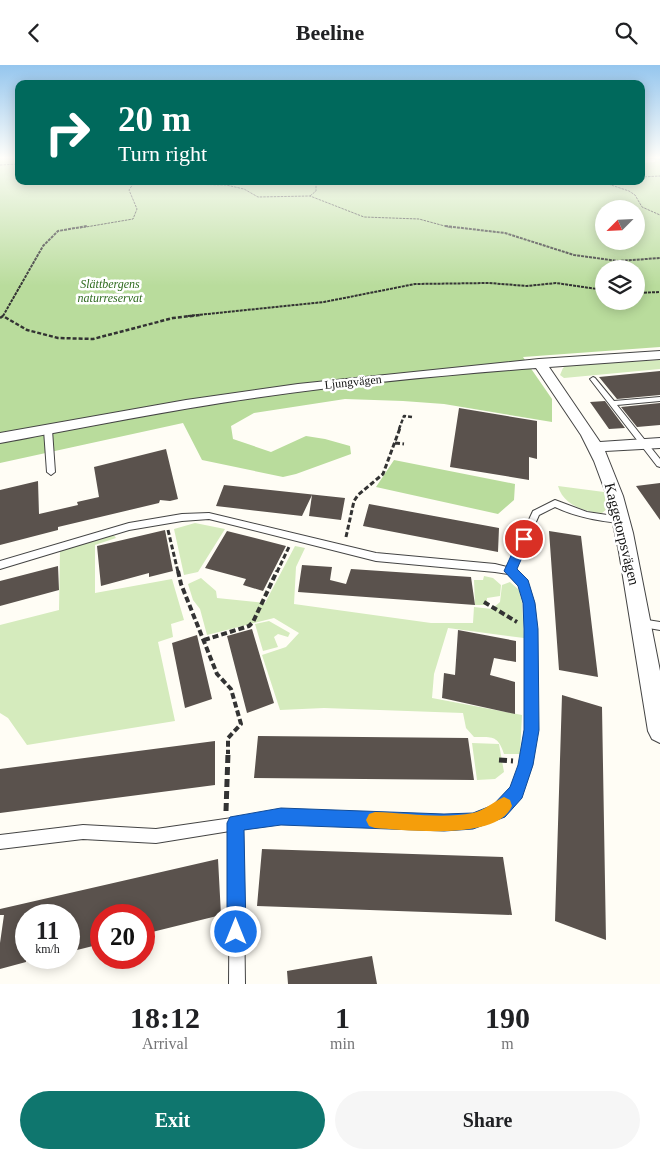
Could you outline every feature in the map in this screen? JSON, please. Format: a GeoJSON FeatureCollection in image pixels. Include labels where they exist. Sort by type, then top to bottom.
{"type":"FeatureCollection","features":[{"type":"Feature","properties":{"kind":"street","name":"Ljungvägen"},"geometry":{"type":"LineString","coordinates":[[0,438],[297,388],[539,363],[660,355]]}},
{"type":"Feature","properties":{"kind":"street","name":"Kaggetorpsvägen"},"geometry":{"type":"LineString","coordinates":[[539,363],[571,407],[603,463],[621,520],[660,731]]}},
{"type":"Feature","properties":{"kind":"street"},"geometry":{"type":"LineString","coordinates":[[595,447],[652,444]]}},
{"type":"Feature","properties":{"kind":"lane"},"geometry":{"type":"LineString","coordinates":[[593,379],[612,403],[652,444],[660,464]]}},
{"type":"Feature","properties":{"kind":"lane"},"geometry":{"type":"LineString","coordinates":[[612,403],[660,399]]}},
{"type":"Feature","properties":{"kind":"lane"},"geometry":{"type":"LineString","coordinates":[[48,429],[51,472]]}},
{"type":"Feature","properties":{"kind":"lane"},"geometry":{"type":"LineString","coordinates":[[510,571],[536,513],[540,509],[555,503],[588,517],[621,520]]}},
{"type":"Feature","properties":{"kind":"lane"},"geometry":{"type":"LineString","coordinates":[[0,565],[69,543],[167,520],[209,516],[376,557],[510,571],[518,576],[524,584],[529,603],[531,629],[531,730],[526,765],[516,792],[499,811],[473,821],[444,823],[281,817],[231,823],[156,837],[83,832],[0,842]]}},
{"type":"Feature","properties":{"kind":"lane"},"geometry":{"type":"LineString","coordinates":[[641,623],[660,626]]}},
{"type":"Feature","properties":{"kind":"lane"},"geometry":{"type":"LineString","coordinates":[[231,823],[237,984]]}},
{"type":"Feature","properties":{"kind":"path"},"geometry":{"type":"LineString","coordinates":[[0,318],[3,316],[43,246],[58,231],[133,219],[137,209],[134,200]]}},
{"type":"Feature","properties":{"kind":"path"},"geometry":{"type":"LineString","coordinates":[[318,200],[364,217],[419,219],[447,227],[504,233],[574,255],[618,261],[660,258]]}},
{"type":"Feature","properties":{"kind":"path"},"geometry":{"type":"LineString","coordinates":[[637,200],[642,207],[660,215]]}},
{"type":"Feature","properties":{"kind":"path"},"geometry":{"type":"LineString","coordinates":[[3,316],[27,330],[58,338],[93,339],[173,318],[324,302],[415,284],[489,283],[527,286],[556,283],[595,290]]}},
{"type":"Feature","properties":{"kind":"path"},"geometry":{"type":"LineString","coordinates":[[645,293],[660,292]]}},
{"type":"Feature","properties":{"kind":"path"},"geometry":{"type":"LineString","coordinates":[[343,550],[354,501],[358,495],[383,474],[390,451],[396,443],[404,416],[412,417]]}},
{"type":"Feature","properties":{"kind":"path"},"geometry":{"type":"LineString","coordinates":[[396,443],[404,444]]}},
{"type":"Feature","properties":{"kind":"path"},"geometry":{"type":"LineString","coordinates":[[167,520],[181,584],[217,674],[232,689],[241,724],[228,738],[231,823]]}},
{"type":"Feature","properties":{"kind":"path"},"geometry":{"type":"LineString","coordinates":[[204,640],[249,626],[253,622],[294,538]]}},
{"type":"Feature","properties":{"kind":"path"},"geometry":{"type":"LineString","coordinates":[[484,602],[507,617],[531,629]]}},
{"type":"Feature","properties":{"kind":"green space","name":"Slättbergens naturreservat"},"geometry":{"type":"Polygon","coordinates":[[[0,200],[660,200],[660,347],[523,357],[552,399],[552,422],[444,404],[345,399],[254,413],[231,426],[233,439],[271,452],[306,436],[350,446],[351,454],[283,477],[202,460],[183,423],[0,463],[0,200]]]}},
{"type":"Feature","properties":{"kind":"green space"},"geometry":{"type":"Polygon","coordinates":[[[660,360],[660,369],[564,378],[560,375],[563,368],[567,365],[660,360]]]}},
{"type":"Feature","properties":{"kind":"green space"},"geometry":{"type":"Polygon","coordinates":[[[394,460],[515,484],[514,500],[498,514],[376,487],[394,460]]]}},
{"type":"Feature","properties":{"kind":"green space"},"geometry":{"type":"Polygon","coordinates":[[[558,486],[604,492],[607,509],[602,513],[582,509],[570,503],[561,493],[558,486]]]}},
{"type":"Feature","properties":{"kind":"green space"},"geometry":{"type":"Polygon","coordinates":[[[195,523],[225,529],[198,572],[184,575],[174,529],[195,523]]]}},
{"type":"Feature","properties":{"kind":"green space"},"geometry":{"type":"Polygon","coordinates":[[[113,534],[116,538],[95,545],[95,593],[172,579],[184,620],[171,624],[173,637],[158,642],[175,721],[27,745],[8,718],[0,713],[0,625],[59,610],[60,550],[113,534]]]}},
{"type":"Feature","properties":{"kind":"green space"},"geometry":{"type":"Polygon","coordinates":[[[295,546],[305,548],[296,567],[294,604],[431,623],[473,623],[474,607],[492,609],[500,602],[502,585],[510,582],[519,590],[522,603],[524,638],[448,628],[434,674],[432,698],[522,715],[520,754],[504,754],[497,740],[493,738],[474,737],[466,728],[463,713],[324,708],[280,710],[262,655],[286,647],[299,633],[274,618],[207,635],[200,609],[193,600],[188,584],[201,578],[216,591],[217,598],[265,603],[295,546]]]}},
{"type":"Feature","properties":{"kind":"green space"},"geometry":{"type":"Polygon","coordinates":[[[484,576],[493,578],[501,585],[500,596],[487,598],[487,605],[475,605],[474,580],[483,580],[484,576]]]}},
{"type":"Feature","properties":{"kind":"green space"},"geometry":{"type":"Polygon","coordinates":[[[269,621],[290,633],[288,637],[278,634],[274,637],[278,647],[263,651],[255,624],[269,621]]]}},
{"type":"Feature","properties":{"kind":"green space"},"geometry":{"type":"Polygon","coordinates":[[[472,743],[499,744],[504,772],[495,779],[477,780],[472,743]]]}},
{"type":"Feature","properties":{"kind":"building"},"geometry":{"type":"Polygon","coordinates":[[[660,371],[660,395],[617,399],[599,377],[660,371]]]}},
{"type":"Feature","properties":{"kind":"building"},"geometry":{"type":"Polygon","coordinates":[[[605,401],[625,428],[609,429],[590,402],[605,401]]]}},
{"type":"Feature","properties":{"kind":"building"},"geometry":{"type":"Polygon","coordinates":[[[660,403],[660,425],[637,427],[621,407],[660,403]]]}},
{"type":"Feature","properties":{"kind":"building"},"geometry":{"type":"Polygon","coordinates":[[[459,408],[537,421],[537,459],[529,457],[529,480],[450,467],[459,408]]]}},
{"type":"Feature","properties":{"kind":"building"},"geometry":{"type":"Polygon","coordinates":[[[166,449],[178,499],[170,501],[160,500],[159,503],[58,527],[58,530],[0,545],[0,490],[38,481],[39,514],[78,505],[77,502],[99,497],[94,467],[166,449]]]}},
{"type":"Feature","properties":{"kind":"building"},"geometry":{"type":"Polygon","coordinates":[[[660,483],[660,520],[636,486],[660,483]]]}},
{"type":"Feature","properties":{"kind":"building"},"geometry":{"type":"Polygon","coordinates":[[[224,485],[345,498],[341,520],[309,516],[312,495],[302,516],[216,506],[224,485]]]}},
{"type":"Feature","properties":{"kind":"building"},"geometry":{"type":"Polygon","coordinates":[[[369,504],[499,528],[498,552],[363,526],[369,504]]]}},
{"type":"Feature","properties":{"kind":"building"},"geometry":{"type":"Polygon","coordinates":[[[165,530],[173,571],[149,577],[149,573],[101,586],[97,546],[165,530]]]}},
{"type":"Feature","properties":{"kind":"building"},"geometry":{"type":"Polygon","coordinates":[[[227,531],[286,546],[263,591],[243,585],[246,579],[205,568],[227,531]]]}},
{"type":"Feature","properties":{"kind":"building"},"geometry":{"type":"Polygon","coordinates":[[[549,531],[581,536],[598,677],[559,670],[549,531]]]}},
{"type":"Feature","properties":{"kind":"building"},"geometry":{"type":"Polygon","coordinates":[[[302,565],[332,567],[330,580],[346,584],[351,569],[471,577],[475,605],[298,592],[302,565]]]}},
{"type":"Feature","properties":{"kind":"building"},"geometry":{"type":"Polygon","coordinates":[[[58,566],[59,590],[0,606],[0,581],[58,566]]]}},
{"type":"Feature","properties":{"kind":"building"},"geometry":{"type":"Polygon","coordinates":[[[252,629],[274,703],[247,713],[227,636],[252,629]]]}},
{"type":"Feature","properties":{"kind":"building"},"geometry":{"type":"Polygon","coordinates":[[[458,630],[516,641],[516,662],[494,658],[490,675],[515,682],[515,714],[442,698],[444,673],[455,675],[458,630]]]}},
{"type":"Feature","properties":{"kind":"building"},"geometry":{"type":"Polygon","coordinates":[[[197,635],[212,699],[185,708],[172,643],[197,635]]]}},
{"type":"Feature","properties":{"kind":"building"},"geometry":{"type":"Polygon","coordinates":[[[562,695],[602,707],[606,940],[555,921],[562,695]]]}},
{"type":"Feature","properties":{"kind":"building"},"geometry":{"type":"Polygon","coordinates":[[[258,736],[468,738],[474,780],[254,778],[258,736]]]}},
{"type":"Feature","properties":{"kind":"building"},"geometry":{"type":"Polygon","coordinates":[[[215,741],[215,785],[0,813],[0,769],[215,741]]]}},
{"type":"Feature","properties":{"kind":"building"},"geometry":{"type":"Polygon","coordinates":[[[262,849],[503,857],[512,915],[257,906],[262,849]]]}},
{"type":"Feature","properties":{"kind":"building"},"geometry":{"type":"Polygon","coordinates":[[[218,859],[221,915],[155,931],[155,904],[90,904],[90,947],[80,949],[80,904],[22,904],[218,859]]]}},
{"type":"Feature","properties":{"kind":"building"},"geometry":{"type":"Polygon","coordinates":[[[15,906],[15,965],[0,969],[0,943],[4,915],[0,915],[0,909],[15,906]]]}},
{"type":"Feature","properties":{"kind":"building"},"geometry":{"type":"Polygon","coordinates":[[[372,956],[377,984],[288,984],[287,971],[372,956]]]}},
{"type":"Feature","properties":{"kind":"slow traffic"},"geometry":{"type":"LineString","coordinates":[[375,820],[444,823],[473,821],[499,811],[504,806]]}},
{"type":"Feature","properties":{"kind":"route"},"geometry":{"type":"LineString","coordinates":[[236,932],[236,823],[281,817],[444,823],[473,821],[499,811],[516,792],[526,765],[531,730],[531,629],[529,603],[524,584],[518,576],[510,571],[524,539]]}}]}
